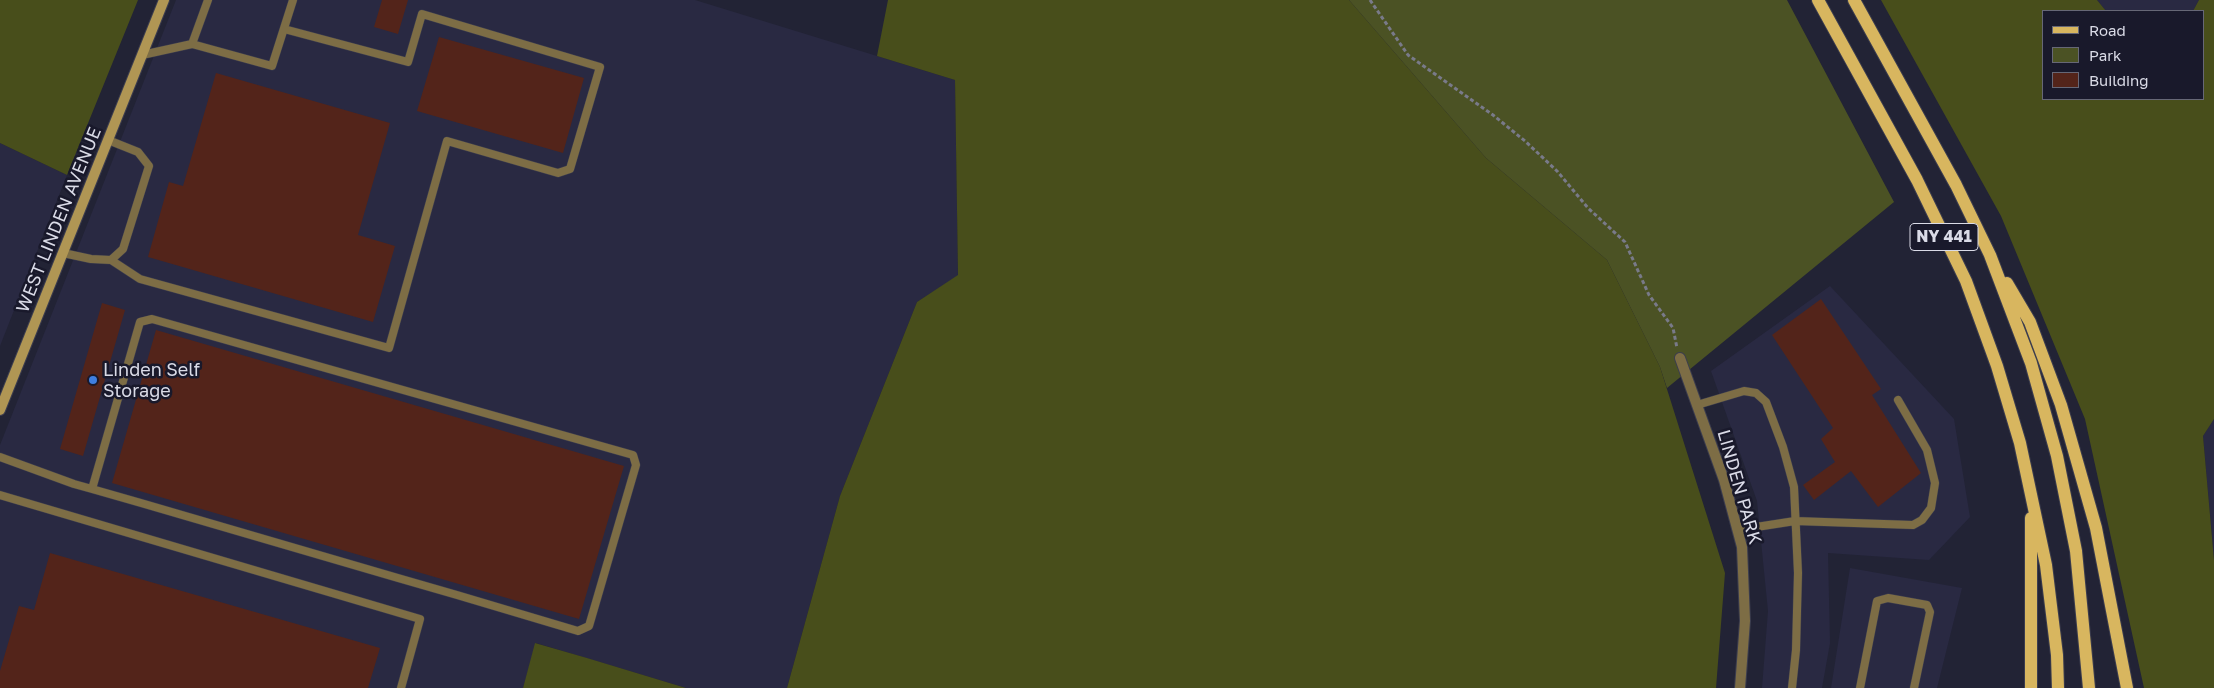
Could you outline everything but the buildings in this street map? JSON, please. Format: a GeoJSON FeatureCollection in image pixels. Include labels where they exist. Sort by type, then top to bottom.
{"type":"FeatureCollection","features":[{"type":"Feature","properties":{"kind":"main road","name":"WEST LINDEN AVENUE"},"geometry":{"type":"LineString","coordinates":[[0,410],[164,0]]}},
{"type":"Feature","properties":{"kind":"main road","name":"NY 441"},"geometry":{"type":"LineString","coordinates":[[1818,0],[1917,180],[1966,281],[1997,366],[2020,444],[2046,565],[2057,655],[2058,688]]}},
{"type":"Feature","properties":{"kind":"main road","name":"NY 441"},"geometry":{"type":"LineString","coordinates":[[1854,0],[1956,185],[1990,255],[2031,363],[2057,456],[2076,551],[2089,688]]}},
{"type":"Feature","properties":{"kind":"main road"},"geometry":{"type":"LineString","coordinates":[[1990,255],[2030,322],[2061,406],[2096,528],[2127,688]]}},
{"type":"Feature","properties":{"kind":"main road"},"geometry":{"type":"LineString","coordinates":[[2031,490],[2031,688]]}},
{"type":"Feature","properties":{"kind":"street","name":"LINDEN PARK"},"geometry":{"type":"LineString","coordinates":[[1680,358],[1724,480],[1742,547],[1745,621],[1740,688]]}},
{"type":"Feature","properties":{"kind":"lane"},"geometry":{"type":"LineString","coordinates":[[192,44],[208,0]]}},
{"type":"Feature","properties":{"kind":"lane"},"geometry":{"type":"LineString","coordinates":[[142,55],[192,44],[272,66],[292,0]]}},
{"type":"Feature","properties":{"kind":"lane"},"geometry":{"type":"LineString","coordinates":[[63,253],[90,259],[111,260],[140,279],[389,348],[447,141],[558,173],[570,169],[600,67],[422,14],[408,62],[284,29]]}},
{"type":"Feature","properties":{"kind":"lane"},"geometry":{"type":"LineString","coordinates":[[108,140],[138,152],[149,166],[123,249],[111,260]]}},
{"type":"Feature","properties":{"kind":"lane"},"geometry":{"type":"LineString","coordinates":[[0,457],[44,475],[578,631],[589,626],[636,460],[633,455],[152,318],[140,322],[92,489]]}},
{"type":"Feature","properties":{"kind":"lane"},"geometry":{"type":"LineString","coordinates":[[1697,405],[1744,391],[1756,393],[1766,402],[1783,447],[1794,486],[1798,573],[1796,650],[1792,688]]}},
{"type":"Feature","properties":{"kind":"lane"},"geometry":{"type":"LineString","coordinates":[[1737,530],[1795,521],[1913,526],[1922,520],[1932,508],[1935,483],[1927,450],[1898,400]]}},
{"type":"Feature","properties":{"kind":"lane"},"geometry":{"type":"LineString","coordinates":[[0,495],[420,619],[402,688]]}},
{"type":"Feature","properties":{"kind":"lane"},"geometry":{"type":"LineString","coordinates":[[1860,688],[1877,601],[1888,598],[1927,606],[1930,612],[1914,688]]}},
{"type":"Feature","properties":{"kind":"path"},"geometry":{"type":"LineString","coordinates":[[1370,0],[1408,55],[1493,115],[1525,141],[1557,171],[1588,208],[1625,242],[1649,295],[1672,328],[1680,358]]}},
{"type":"Feature","properties":{"kind":"shaded area"},"geometry":{"type":"Polygon","coordinates":[[[176,0],[695,0],[955,80],[958,276],[917,302],[840,496],[787,688],[686,688],[536,643],[523,688],[0,688],[0,445],[176,0]]]}},
{"type":"Feature","properties":{"kind":"shaded area"},"geometry":{"type":"Polygon","coordinates":[[[2097,0],[2199,0],[2194,10],[2105,10],[2097,0]]]}},
{"type":"Feature","properties":{"kind":"shaded area"},"geometry":{"type":"Polygon","coordinates":[[[0,143],[67,175],[0,346],[0,143]]]}},
{"type":"Feature","properties":{"kind":"shaded area"},"geometry":{"type":"Polygon","coordinates":[[[1830,286],[1954,419],[1970,517],[1929,560],[1828,553],[1830,643],[1822,688],[1762,688],[1768,611],[1757,501],[1711,371],[1830,286]]]}},
{"type":"Feature","properties":{"kind":"shaded area"},"geometry":{"type":"Polygon","coordinates":[[[2214,419],[2214,560],[2203,436],[2214,419]]]}},
{"type":"Feature","properties":{"kind":"shaded area"},"geometry":{"type":"Polygon","coordinates":[[[1850,568],[1962,588],[1937,688],[1831,688],[1850,568]]]}},
{"type":"Feature","properties":{"kind":"green space"},"geometry":{"type":"Polygon","coordinates":[[[0,0],[138,0],[67,175],[0,143],[0,0]]]}},
{"type":"Feature","properties":{"kind":"green space"},"geometry":{"type":"Polygon","coordinates":[[[888,0],[1349,0],[1486,158],[1607,260],[1660,367],[1725,573],[1716,688],[787,688],[840,496],[917,302],[958,275],[955,80],[877,56],[888,0]]]}},
{"type":"Feature","properties":{"kind":"green space"},"geometry":{"type":"Polygon","coordinates":[[[1349,0],[1787,0],[1894,202],[1667,388],[1660,367],[1607,260],[1486,158],[1349,0]]]}},
{"type":"Feature","properties":{"kind":"green space"},"geometry":{"type":"Polygon","coordinates":[[[1881,0],[2097,0],[2105,10],[2042,10],[2042,100],[2204,100],[2204,10],[2194,10],[2199,0],[2214,0],[2214,419],[2203,436],[2214,560],[2214,688],[2144,688],[2085,419],[2001,216],[1881,0]]]}},
{"type":"Feature","properties":{"kind":"green space"},"geometry":{"type":"Polygon","coordinates":[[[535,643],[587,658],[686,688],[523,688],[535,643]]]}},
{"type":"Feature","properties":{"kind":"place","name":"Linden Self Storage"},"geometry":{"type":"Point","coordinates":[93,380]}}]}
